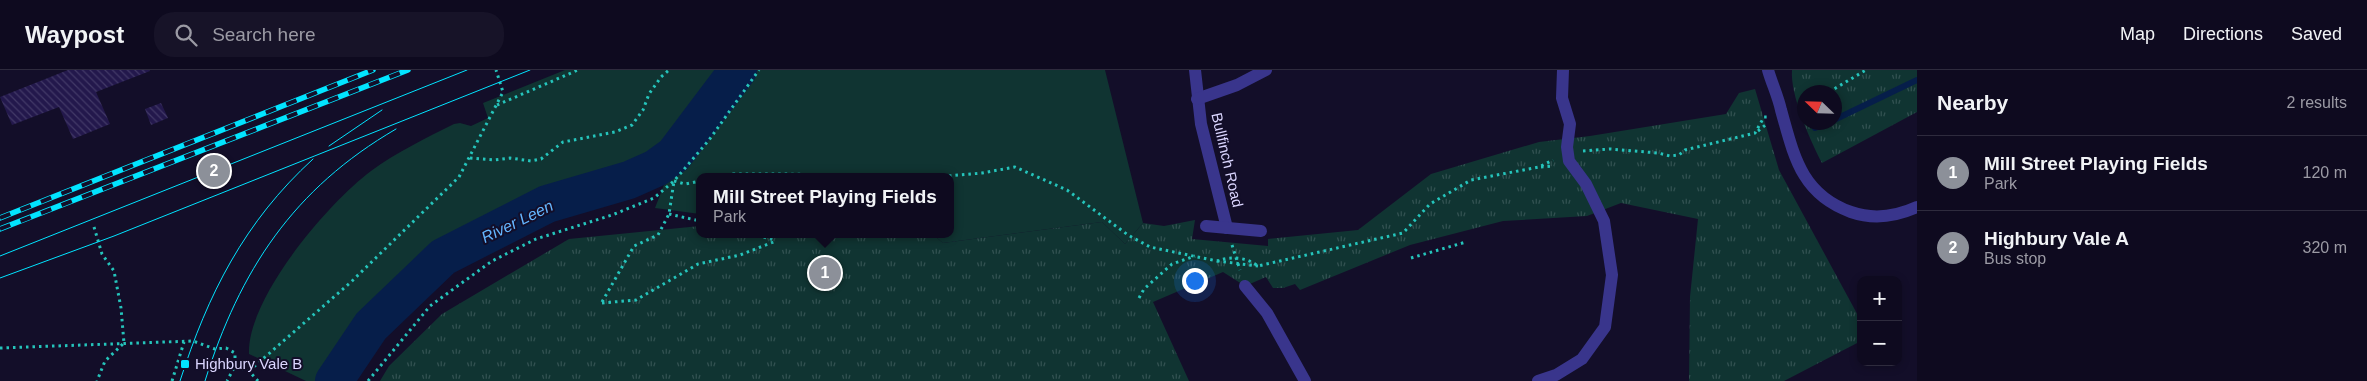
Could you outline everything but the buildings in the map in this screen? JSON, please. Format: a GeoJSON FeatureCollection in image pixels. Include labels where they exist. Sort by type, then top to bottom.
{"type":"FeatureCollection","features":[{"type":"Feature","properties":{"kind":"street","name":"Bullfinch Road"},"geometry":{"type":"LineString","coordinates":[[1195,70],[1200,124],[1227,228]]}},
{"type":"Feature","properties":{"kind":"street","name":"Bullfinch Road"},"geometry":{"type":"LineString","coordinates":[[1197,99],[1238,85],[1266,70]]}},
{"type":"Feature","properties":{"kind":"street"},"geometry":{"type":"LineString","coordinates":[[1538,381],[1556,375],[1582,359],[1605,327],[1612,274],[1604,220],[1586,184],[1569,161],[1567,147],[1570,124],[1562,98],[1563,70]]}},
{"type":"Feature","properties":{"kind":"street"},"geometry":{"type":"LineString","coordinates":[[1768,70],[1792,151],[1814,190],[1838,207],[1856,214],[1874,217],[1897,215],[1917,206]]}},
{"type":"Feature","properties":{"kind":"street"},"geometry":{"type":"LineString","coordinates":[[1206,226],[1261,231]]}},
{"type":"Feature","properties":{"kind":"street"},"geometry":{"type":"LineString","coordinates":[[1245,286],[1267,312],[1305,381]]}},
{"type":"Feature","properties":{"kind":"path"},"geometry":{"type":"LineString","coordinates":[[249,371],[352,282],[458,177],[470,158],[503,92],[496,70]]}},
{"type":"Feature","properties":{"kind":"path"},"geometry":{"type":"LineString","coordinates":[[496,105],[578,70]]}},
{"type":"Feature","properties":{"kind":"path"},"geometry":{"type":"LineString","coordinates":[[470,158],[494,160],[510,158],[531,161],[541,159],[564,142],[615,132],[632,125],[643,110],[649,94],[661,77],[669,70]]}},
{"type":"Feature","properties":{"kind":"path"},"geometry":{"type":"LineString","coordinates":[[368,381],[430,306],[492,261],[536,239],[612,215],[654,198],[674,181],[709,140],[759,70]]}},
{"type":"Feature","properties":{"kind":"path"},"geometry":{"type":"LineString","coordinates":[[1841,85],[1866,70]]}},
{"type":"Feature","properties":{"kind":"path"},"geometry":{"type":"LineString","coordinates":[[1582,151],[1610,149],[1658,153],[1670,156],[1678,155],[1685,150],[1755,134],[1764,117],[1782,114]]}},
{"type":"Feature","properties":{"kind":"path"},"geometry":{"type":"LineString","coordinates":[[954,175],[1015,167],[1067,190],[1128,235],[1150,247],[1238,265],[1258,266],[1403,233],[1430,204],[1471,180],[1538,167],[1549,161]]}},
{"type":"Feature","properties":{"kind":"path"},"geometry":{"type":"LineString","coordinates":[[674,181],[685,184],[696,182]]}},
{"type":"Feature","properties":{"kind":"path"},"geometry":{"type":"LineString","coordinates":[[674,181],[669,214],[658,235],[634,246],[602,303],[636,300],[698,264],[740,255],[776,241],[765,238]]}},
{"type":"Feature","properties":{"kind":"path"},"geometry":{"type":"LineString","coordinates":[[669,214],[696,221]]}},
{"type":"Feature","properties":{"kind":"path"},"geometry":{"type":"LineString","coordinates":[[94,227],[102,254],[114,271],[121,308],[124,342]]}},
{"type":"Feature","properties":{"kind":"path"},"geometry":{"type":"LineString","coordinates":[[1227,228],[1245,286]]}},
{"type":"Feature","properties":{"kind":"path"},"geometry":{"type":"LineString","coordinates":[[1411,258],[1466,242]]}},
{"type":"Feature","properties":{"kind":"path"},"geometry":{"type":"LineString","coordinates":[[1139,298],[1144,289],[1172,264],[1195,256]]}},
{"type":"Feature","properties":{"kind":"path"},"geometry":{"type":"LineString","coordinates":[[1217,261],[1225,258],[1249,259],[1258,266]]}},
{"type":"Feature","properties":{"kind":"path"},"geometry":{"type":"LineString","coordinates":[[97,381],[105,361],[124,342]]}},
{"type":"Feature","properties":{"kind":"path"},"geometry":{"type":"LineString","coordinates":[[0,348],[124,342],[193,342],[215,349],[226,348],[235,353],[235,366],[227,381]]}},
{"type":"Feature","properties":{"kind":"path"},"geometry":{"type":"LineString","coordinates":[[172,381],[184,342]]}},
{"type":"Feature","properties":{"kind":"path"},"geometry":{"type":"LineString","coordinates":[[235,366],[249,371],[258,381]]}},
{"type":"Feature","properties":{"kind":"green space"},"geometry":{"type":"Polygon","coordinates":[[[565,70],[725,70],[670,151],[654,168],[638,178],[533,212],[484,237],[378,327],[339,381],[306,381],[249,354],[252,331],[261,306],[275,280],[313,228],[353,186],[371,171],[401,151],[454,124],[460,123],[471,126],[488,118],[483,103],[565,70]]]}},
{"type":"Feature","properties":{"kind":"green space"},"geometry":{"type":"Polygon","coordinates":[[[747,70],[1105,70],[1143,223],[1125,244],[1102,222],[943,243],[937,238],[954,238],[954,173],[696,173],[696,213],[655,208],[669,172],[747,70]]]}},
{"type":"Feature","properties":{"kind":"green space"},"geometry":{"type":"Polygon","coordinates":[[[1792,70],[1917,70],[1917,112],[1822,163],[1807,130],[1842,130],[1842,85],[1797,85],[1797,104],[1792,70]]]}},
{"type":"Feature","properties":{"kind":"green space"},"geometry":{"type":"Polygon","coordinates":[[[1755,89],[1779,170],[1857,314],[1857,343],[1784,381],[1689,381],[1690,297],[1698,219],[1621,203],[1587,216],[1503,221],[1410,245],[1300,290],[1295,284],[1283,288],[1273,288],[1266,277],[1245,286],[1223,272],[1153,302],[1189,381],[380,381],[389,366],[442,314],[569,239],[696,226],[696,238],[937,238],[943,243],[1102,222],[1125,244],[1143,223],[1164,226],[1195,220],[1192,239],[1268,246],[1268,239],[1358,230],[1431,174],[1539,142],[1590,136],[1726,114],[1739,93],[1755,89]]]}},
{"type":"Feature","properties":{"kind":"waterway","name":"River Leen"},"geometry":{"type":"LineString","coordinates":[[334,381],[371,326],[443,257],[547,204],[629,180],[656,168],[674,155],[738,70]]}},
{"type":"Feature","properties":{"kind":"waterway"},"geometry":{"type":"LineString","coordinates":[[1842,116],[1917,80]]}},
{"type":"Feature","properties":{"kind":"tram line"},"geometry":{"type":"LineString","coordinates":[[0,256],[467,70]]}},
{"type":"Feature","properties":{"kind":"tram line"},"geometry":{"type":"LineString","coordinates":[[0,278],[114,236],[530,70]]}},
{"type":"Feature","properties":{"kind":"tram line"},"geometry":{"type":"LineString","coordinates":[[329,146],[382,110]]}},
{"type":"Feature","properties":{"kind":"tram line"},"geometry":{"type":"LineString","coordinates":[[205,381],[235,303],[254,268],[275,236],[300,206],[328,178],[360,153],[396,129]]}},
{"type":"Feature","properties":{"kind":"tram line"},"geometry":{"type":"LineString","coordinates":[[180,381],[203,318],[231,261],[267,208],[313,159]]}},
{"type":"Feature","properties":{"kind":"railway"},"geometry":{"type":"LineString","coordinates":[[0,218],[373,70]]}},
{"type":"Feature","properties":{"kind":"railway"},"geometry":{"type":"LineString","coordinates":[[0,229],[408,70]]}},
{"type":"Feature","properties":{"kind":"place","name":"Highbury Vale A"},"geometry":{"type":"Point","coordinates":[214,171]}},
{"type":"Feature","properties":{"kind":"place","name":"Mill Street Playing Fields"},"geometry":{"type":"Point","coordinates":[825,273]}},
{"type":"Feature","properties":{"kind":"place","name":"Highbury Vale B"},"geometry":{"type":"Point","coordinates":[185,364]}}]}
